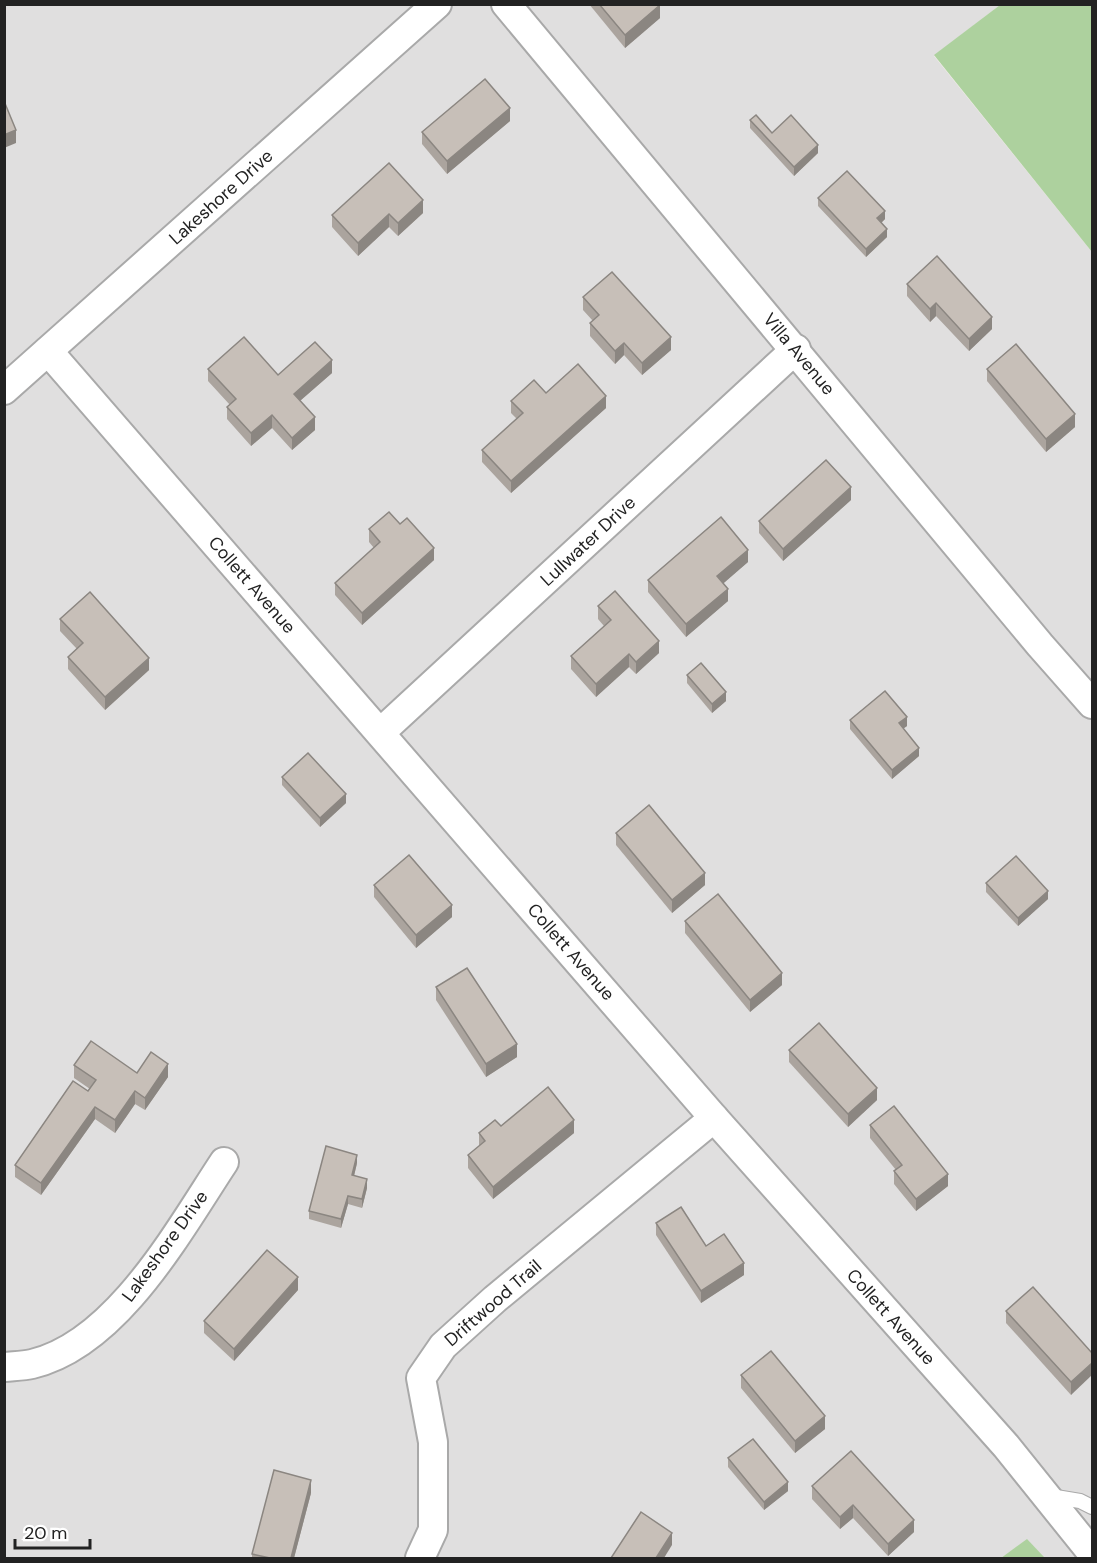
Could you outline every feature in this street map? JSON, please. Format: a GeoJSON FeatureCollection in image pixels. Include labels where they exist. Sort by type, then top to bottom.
{"type":"FeatureCollection","features":[{"type":"Feature","properties":{"kind":"street","name":"Lakeshore Drive"},"geometry":{"type":"LineString","coordinates":[[4,390],[437,4]]}},
{"type":"Feature","properties":{"kind":"street","name":"Villa Avenue"},"geometry":{"type":"LineString","coordinates":[[506,4],[796,349],[1040,645],[1092,704]]}},
{"type":"Feature","properties":{"kind":"street","name":"Lullwater Drive"},"geometry":{"type":"LineString","coordinates":[[381,732],[796,349]]}},
{"type":"Feature","properties":{"kind":"street","name":"Collett Avenue"},"geometry":{"type":"LineString","coordinates":[[48,351],[714,1118],[1006,1446],[1092,1553]]}},
{"type":"Feature","properties":{"kind":"street","name":"Driftwood Trail"},"geometry":{"type":"LineString","coordinates":[[420,1558],[433,1530],[433,1442],[422,1378],[443,1346],[495,1299],[714,1118]]}},
{"type":"Feature","properties":{"kind":"street","name":"Lakeshore Drive"},"geometry":{"type":"LineString","coordinates":[[4,1366],[32,1364],[80,1343],[113,1316],[161,1258],[224,1162]]}},
{"type":"Feature","properties":{"kind":"lane"},"geometry":{"type":"LineString","coordinates":[[1045,1495],[1080,1501],[1092,1507]]}},
{"type":"Feature","properties":{"kind":"shaded area"},"geometry":{"type":"Polygon","coordinates":[[[5,5],[1000,5],[934,56],[1092,252],[1092,1558],[1045,1558],[1027,1540],[1001,1558],[5,1558],[5,5]]]}},
{"type":"Feature","properties":{"kind":"green space"},"geometry":{"type":"Polygon","coordinates":[[[1000,5],[1092,5],[1092,252],[934,55],[1000,5]]]}},
{"type":"Feature","properties":{"kind":"green space"},"geometry":{"type":"Polygon","coordinates":[[[1027,1539],[1045,1558],[1001,1558],[1027,1539]]]}},
{"type":"Feature","properties":{"kind":"building"},"geometry":{"type":"Polygon","coordinates":[[[599,4],[660,4],[660,5],[625,35],[599,4]]]}},
{"type":"Feature","properties":{"kind":"building"},"geometry":{"type":"Polygon","coordinates":[[[485,79],[510,108],[447,161],[422,132],[485,79]]]}},
{"type":"Feature","properties":{"kind":"building"},"geometry":{"type":"Polygon","coordinates":[[[4,101],[16,130],[4,135],[4,101]]]}},
{"type":"Feature","properties":{"kind":"building"},"geometry":{"type":"Polygon","coordinates":[[[756,115],[772,133],[791,115],[818,145],[794,167],[750,120],[756,115]]]}},
{"type":"Feature","properties":{"kind":"building"},"geometry":{"type":"Polygon","coordinates":[[[389,163],[423,200],[398,223],[389,214],[358,243],[332,215],[389,163]]]}},
{"type":"Feature","properties":{"kind":"building"},"geometry":{"type":"Polygon","coordinates":[[[847,171],[885,211],[877,218],[887,229],[866,249],[818,198],[847,171]]]}},
{"type":"Feature","properties":{"kind":"building"},"geometry":{"type":"Polygon","coordinates":[[[937,256],[992,317],[969,339],[936,303],[930,309],[907,284],[937,256]]]}},
{"type":"Feature","properties":{"kind":"building"},"geometry":{"type":"Polygon","coordinates":[[[612,272],[671,337],[642,363],[624,343],[615,351],[590,323],[599,315],[583,297],[612,272]]]}},
{"type":"Feature","properties":{"kind":"building"},"geometry":{"type":"Polygon","coordinates":[[[244,337],[278,375],[315,342],[332,360],[294,394],[315,417],[292,438],[272,415],[251,433],[227,407],[236,399],[208,369],[244,337]]]}},
{"type":"Feature","properties":{"kind":"building"},"geometry":{"type":"Polygon","coordinates":[[[1016,344],[1075,414],[1046,439],[987,369],[1016,344]]]}},
{"type":"Feature","properties":{"kind":"building"},"geometry":{"type":"Polygon","coordinates":[[[578,364],[606,396],[511,481],[482,450],[523,413],[511,401],[534,380],[546,393],[578,364]]]}},
{"type":"Feature","properties":{"kind":"building"},"geometry":{"type":"Polygon","coordinates":[[[826,460],[851,487],[783,549],[759,521],[826,460]]]}},
{"type":"Feature","properties":{"kind":"building"},"geometry":{"type":"Polygon","coordinates":[[[389,512],[400,524],[407,518],[434,548],[362,613],[335,583],[380,542],[369,529],[389,512]]]}},
{"type":"Feature","properties":{"kind":"building"},"geometry":{"type":"Polygon","coordinates":[[[721,517],[748,550],[717,576],[728,589],[686,624],[648,580],[721,517]]]}},
{"type":"Feature","properties":{"kind":"building"},"geometry":{"type":"Polygon","coordinates":[[[615,591],[659,641],[636,662],[629,654],[596,684],[571,656],[611,620],[598,606],[615,591]]]}},
{"type":"Feature","properties":{"kind":"building"},"geometry":{"type":"Polygon","coordinates":[[[90,592],[149,658],[105,697],[68,657],[83,643],[60,619],[90,592]]]}},
{"type":"Feature","properties":{"kind":"building"},"geometry":{"type":"Polygon","coordinates":[[[701,663],[726,692],[712,704],[687,675],[701,663]]]}},
{"type":"Feature","properties":{"kind":"building"},"geometry":{"type":"Polygon","coordinates":[[[885,691],[907,717],[899,723],[919,748],[892,770],[850,720],[885,691]]]}},
{"type":"Feature","properties":{"kind":"building"},"geometry":{"type":"Polygon","coordinates":[[[308,753],[346,794],[320,818],[282,777],[308,753]]]}},
{"type":"Feature","properties":{"kind":"building"},"geometry":{"type":"Polygon","coordinates":[[[649,805],[705,873],[672,900],[616,833],[649,805]]]}},
{"type":"Feature","properties":{"kind":"building"},"geometry":{"type":"Polygon","coordinates":[[[409,855],[452,905],[416,935],[374,885],[409,855]]]}},
{"type":"Feature","properties":{"kind":"building"},"geometry":{"type":"Polygon","coordinates":[[[1016,856],[1048,891],[1018,918],[986,883],[1016,856]]]}},
{"type":"Feature","properties":{"kind":"building"},"geometry":{"type":"Polygon","coordinates":[[[718,894],[782,973],[750,1000],[685,921],[718,894]]]}},
{"type":"Feature","properties":{"kind":"building"},"geometry":{"type":"Polygon","coordinates":[[[467,968],[517,1044],[486,1064],[436,987],[467,968]]]}},
{"type":"Feature","properties":{"kind":"building"},"geometry":{"type":"Polygon","coordinates":[[[819,1023],[877,1088],[848,1114],[789,1050],[819,1023]]]}},
{"type":"Feature","properties":{"kind":"building"},"geometry":{"type":"Polygon","coordinates":[[[91,1041],[137,1073],[151,1052],[168,1064],[145,1098],[135,1091],[115,1120],[95,1107],[41,1183],[15,1165],[73,1081],[88,1091],[96,1080],[74,1065],[91,1041]]]}},
{"type":"Feature","properties":{"kind":"building"},"geometry":{"type":"Polygon","coordinates":[[[548,1087],[574,1120],[493,1187],[468,1155],[485,1141],[479,1133],[495,1120],[501,1126],[548,1087]]]}},
{"type":"Feature","properties":{"kind":"building"},"geometry":{"type":"Polygon","coordinates":[[[894,1106],[948,1174],[916,1199],[894,1171],[902,1165],[870,1125],[894,1106]]]}},
{"type":"Feature","properties":{"kind":"building"},"geometry":{"type":"Polygon","coordinates":[[[326,1146],[357,1155],[352,1175],[367,1179],[362,1199],[348,1196],[341,1219],[309,1211],[326,1146]]]}},
{"type":"Feature","properties":{"kind":"building"},"geometry":{"type":"Polygon","coordinates":[[[681,1207],[706,1246],[724,1234],[744,1263],[701,1291],[656,1223],[681,1207]]]}},
{"type":"Feature","properties":{"kind":"building"},"geometry":{"type":"Polygon","coordinates":[[[267,1250],[298,1277],[234,1349],[204,1321],[267,1250]]]}},
{"type":"Feature","properties":{"kind":"building"},"geometry":{"type":"Polygon","coordinates":[[[1033,1287],[1092,1353],[1092,1363],[1071,1382],[1006,1311],[1033,1287]]]}},
{"type":"Feature","properties":{"kind":"building"},"geometry":{"type":"Polygon","coordinates":[[[771,1351],[825,1416],[795,1441],[741,1375],[771,1351]]]}},
{"type":"Feature","properties":{"kind":"building"},"geometry":{"type":"Polygon","coordinates":[[[753,1439],[788,1482],[764,1502],[728,1458],[753,1439]]]}},
{"type":"Feature","properties":{"kind":"building"},"geometry":{"type":"Polygon","coordinates":[[[851,1451],[914,1520],[888,1544],[853,1505],[840,1517],[812,1486],[851,1451]]]}},
{"type":"Feature","properties":{"kind":"building"},"geometry":{"type":"Polygon","coordinates":[[[274,1470],[311,1480],[291,1558],[270,1558],[252,1554],[274,1470]]]}},
{"type":"Feature","properties":{"kind":"building"},"geometry":{"type":"Polygon","coordinates":[[[641,1512],[672,1533],[656,1558],[611,1558],[641,1512]]]}}]}
